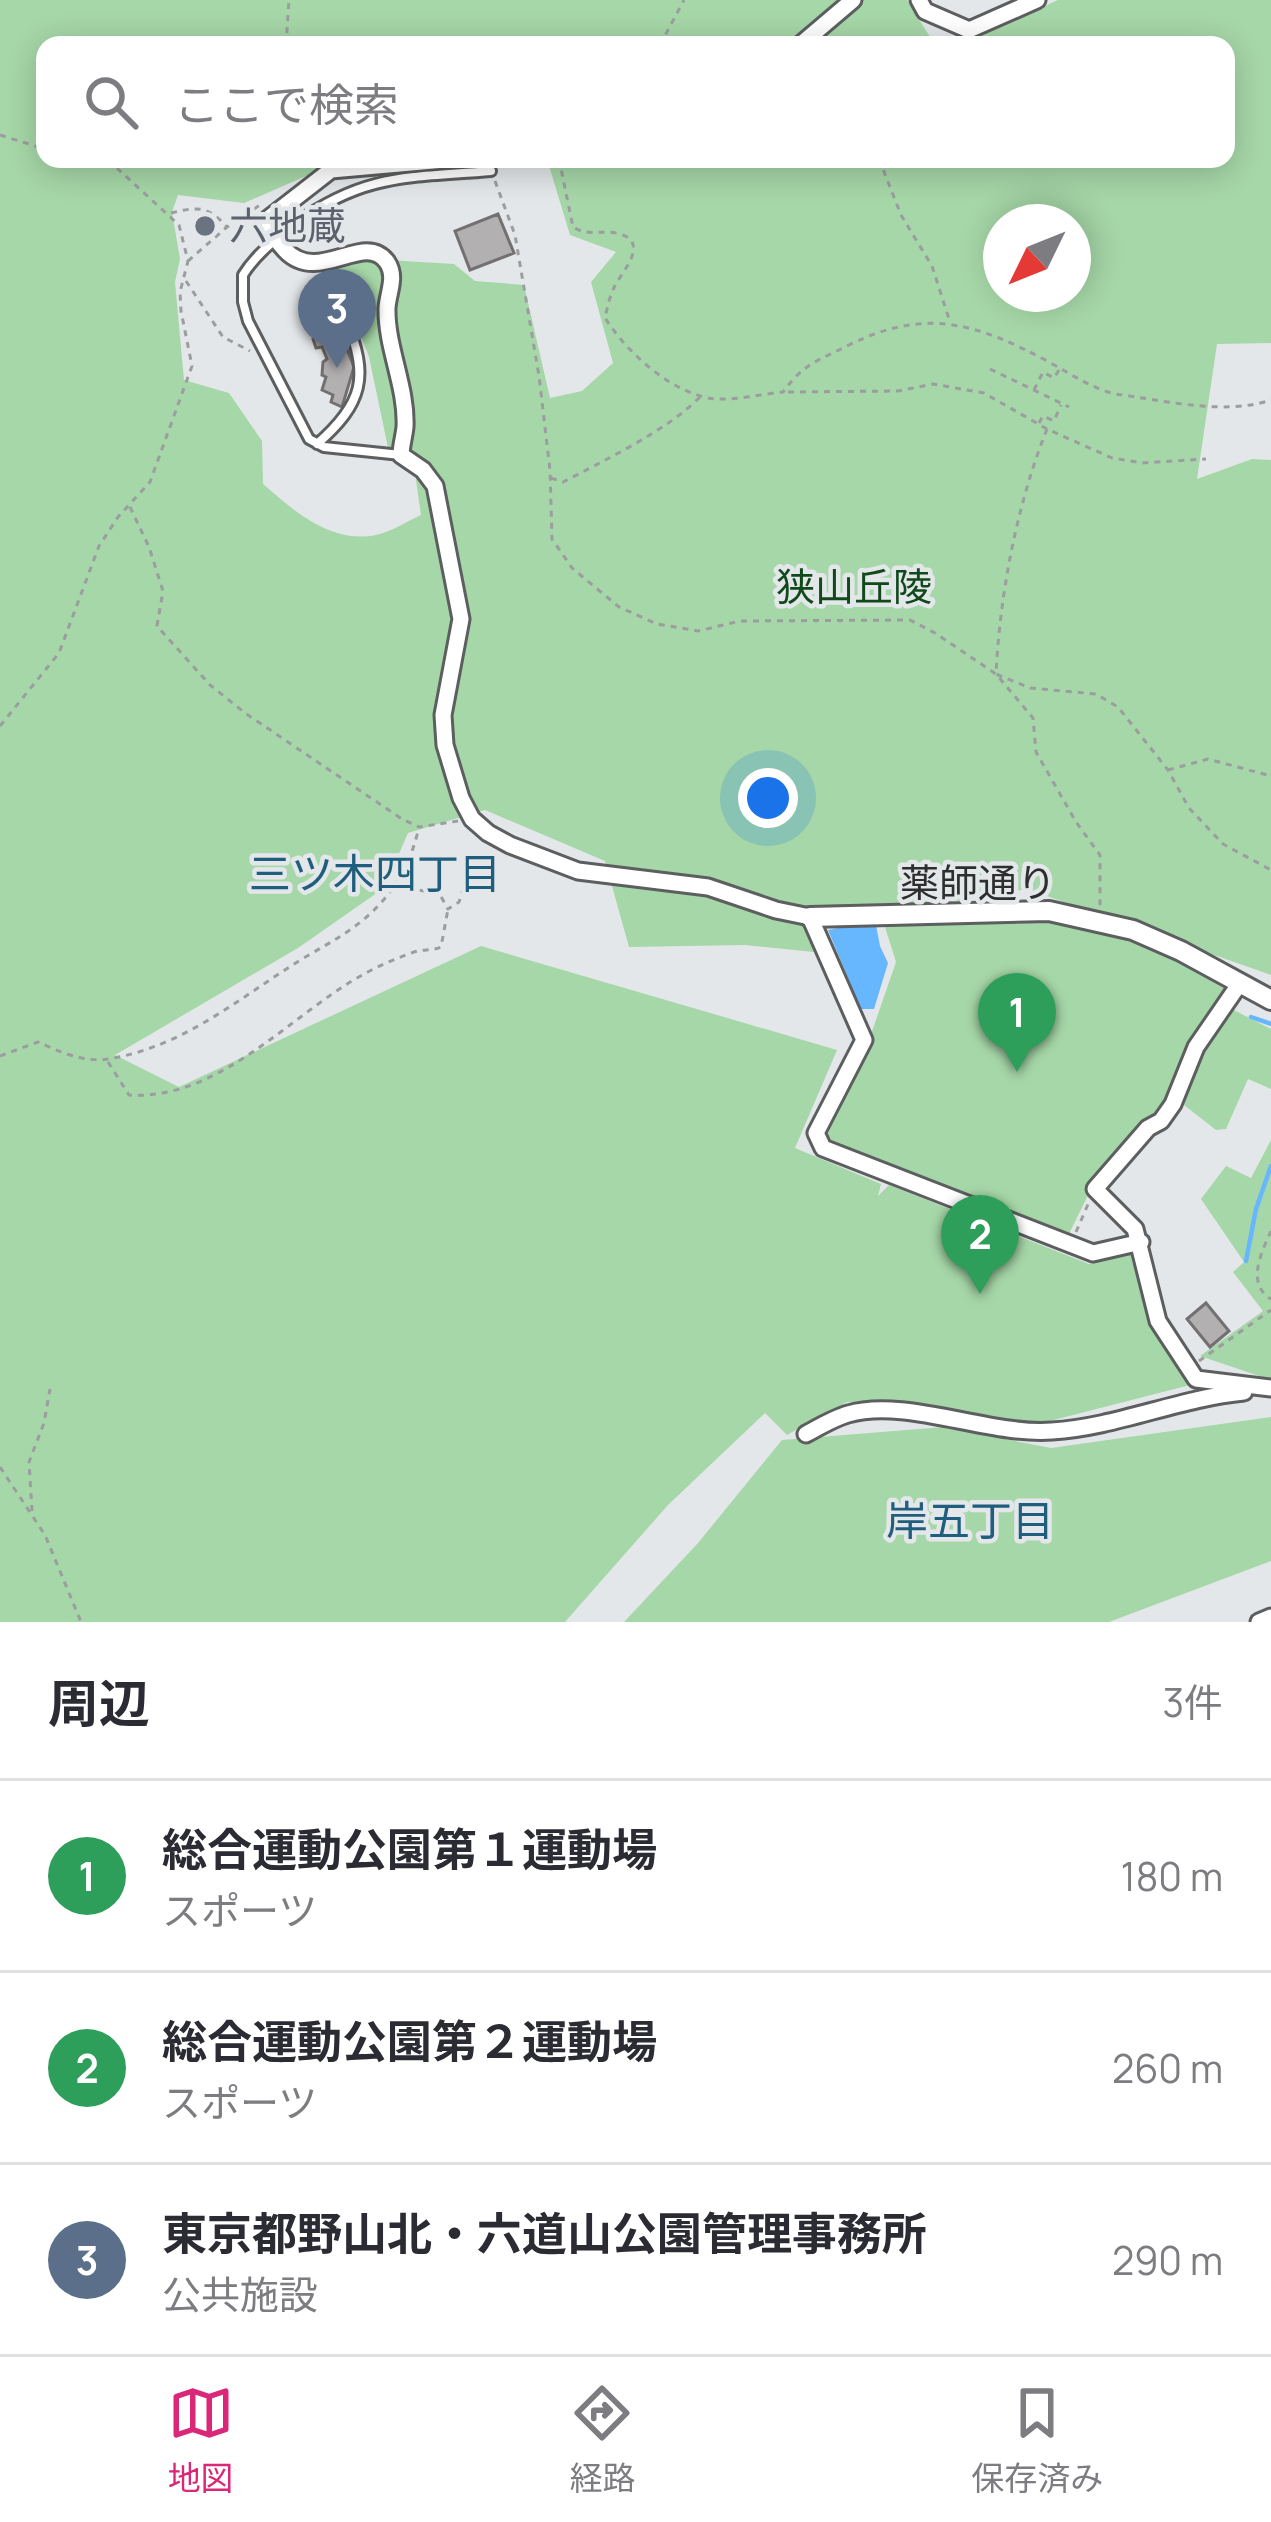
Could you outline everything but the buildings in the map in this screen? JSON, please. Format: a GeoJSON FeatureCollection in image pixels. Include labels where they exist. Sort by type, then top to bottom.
{"type":"FeatureCollection","features":[{"type":"Feature","properties":{"kind":"street"},"geometry":{"type":"LineString","coordinates":[[811,36],[853,0]]}},
{"type":"Feature","properties":{"kind":"street"},"geometry":{"type":"LineString","coordinates":[[920,0],[925,11],[969,30],[1037,0]]}},
{"type":"Feature","properties":{"kind":"street"},"geometry":{"type":"LineString","coordinates":[[354,168],[331,170],[268,219],[275,239],[290,255],[311,266],[365,251],[383,257],[388,264],[392,279],[387,309],[405,427],[400,455],[423,470],[435,486],[461,619],[443,715],[445,745],[460,798],[472,819],[499,839],[578,872],[708,887],[810,917],[864,1040],[816,1132],[823,1148],[1093,1253],[1141,1241]]}},
{"type":"Feature","properties":{"kind":"street","name":"薬師通り"},"geometry":{"type":"LineString","coordinates":[[810,917],[1049,911],[1099,921],[1181,951],[1271,1000]]}},
{"type":"Feature","properties":{"kind":"street"},"geometry":{"type":"LineString","coordinates":[[1240,983],[1196,1047],[1174,1104],[1095,1190],[1135,1229],[1158,1321],[1196,1379],[1271,1389]]}},
{"type":"Feature","properties":{"kind":"street"},"geometry":{"type":"LineString","coordinates":[[806,1434],[848,1414],[875,1410],[1011,1430],[1067,1430],[1187,1400],[1271,1389]]}},
{"type":"Feature","properties":{"kind":"street"},"geometry":{"type":"LineString","coordinates":[[1258,1622],[1271,1617]]}},
{"type":"Feature","properties":{"kind":"lane"},"geometry":{"type":"LineString","coordinates":[[400,455],[317,444],[302,428],[243,302],[243,275],[275,239],[331,199],[363,185],[491,171]]}},
{"type":"Feature","properties":{"kind":"lane"},"geometry":{"type":"LineString","coordinates":[[317,444],[349,412],[361,382],[359,350],[346,320]]}},
{"type":"Feature","properties":{"kind":"path"},"geometry":{"type":"LineString","coordinates":[[287,36],[289,0]]}},
{"type":"Feature","properties":{"kind":"path"},"geometry":{"type":"LineString","coordinates":[[666,36],[684,0]]}},
{"type":"Feature","properties":{"kind":"path"},"geometry":{"type":"LineString","coordinates":[[0,136],[36,146]]}},
{"type":"Feature","properties":{"kind":"path"},"geometry":{"type":"LineString","coordinates":[[0,726],[59,653],[99,546],[150,482],[192,366],[181,311],[180,292],[188,261],[179,225],[117,168]]}},
{"type":"Feature","properties":{"kind":"path"},"geometry":{"type":"LineString","coordinates":[[561,168],[573,226],[583,233],[623,235],[634,251],[614,284],[605,318],[621,343],[640,359],[701,395],[712,399],[784,392],[878,392],[933,384],[984,393],[1112,458],[1142,463],[1206,459]]}},
{"type":"Feature","properties":{"kind":"path"},"geometry":{"type":"LineString","coordinates":[[883,168],[901,214],[932,266],[950,321]]}},
{"type":"Feature","properties":{"kind":"path"},"geometry":{"type":"LineString","coordinates":[[491,171],[515,235],[551,478],[552,539],[572,568],[619,607],[657,624],[698,631],[740,621],[910,620],[996,674],[1030,688],[1096,694],[1118,706],[1168,770],[1189,808],[1223,844],[1271,870]]}},
{"type":"Feature","properties":{"kind":"path"},"geometry":{"type":"LineString","coordinates":[[169,214],[208,209],[227,227]]}},
{"type":"Feature","properties":{"kind":"path"},"geometry":{"type":"LineString","coordinates":[[185,280],[223,337],[244,351],[262,351]]}},
{"type":"Feature","properties":{"kind":"path"},"geometry":{"type":"LineString","coordinates":[[784,392],[800,368],[888,327],[950,321],[1030,352],[1115,394],[1214,406],[1271,400]]}},
{"type":"Feature","properties":{"kind":"path"},"geometry":{"type":"LineString","coordinates":[[1034,390],[1043,372],[1054,378],[1060,368]]}},
{"type":"Feature","properties":{"kind":"path"},"geometry":{"type":"LineString","coordinates":[[990,369],[1069,407]]}},
{"type":"Feature","properties":{"kind":"path"},"geometry":{"type":"LineString","coordinates":[[551,478],[563,482],[610,457],[682,415],[701,395]]}},
{"type":"Feature","properties":{"kind":"path"},"geometry":{"type":"LineString","coordinates":[[1039,424],[1043,416],[1054,421],[1062,404]]}},
{"type":"Feature","properties":{"kind":"path"},"geometry":{"type":"LineString","coordinates":[[1047,429],[1029,474],[996,674],[1033,718],[1036,752],[1100,856],[1099,921]]}},
{"type":"Feature","properties":{"kind":"path"},"geometry":{"type":"LineString","coordinates":[[130,507],[163,590],[157,626],[186,661],[244,713],[419,827],[472,819]]}},
{"type":"Feature","properties":{"kind":"path"},"geometry":{"type":"LineString","coordinates":[[1168,770],[1208,759],[1271,776]]}},
{"type":"Feature","properties":{"kind":"path"},"geometry":{"type":"LineString","coordinates":[[0,1056],[38,1042],[88,1060],[106,1060],[209,1022],[362,922],[394,886],[413,852],[419,827]]}},
{"type":"Feature","properties":{"kind":"path"},"geometry":{"type":"LineString","coordinates":[[448,910],[460,902],[466,878]]}},
{"type":"Feature","properties":{"kind":"path"},"geometry":{"type":"LineString","coordinates":[[106,1060],[129,1095],[165,1095],[269,1043],[298,1017],[367,972],[418,950],[441,947],[448,910],[439,893],[394,886]]}},
{"type":"Feature","properties":{"kind":"path"},"geometry":{"type":"LineString","coordinates":[[1076,1232],[1095,1190]]}},
{"type":"Feature","properties":{"kind":"path"},"geometry":{"type":"LineString","coordinates":[[1271,1231],[1256,1280],[1262,1294],[1271,1299]]}},
{"type":"Feature","properties":{"kind":"path"},"geometry":{"type":"LineString","coordinates":[[1188,1369],[1271,1310]]}},
{"type":"Feature","properties":{"kind":"path"},"geometry":{"type":"LineString","coordinates":[[32,1513],[29,1462],[44,1423],[50,1389]]}},
{"type":"Feature","properties":{"kind":"path"},"geometry":{"type":"LineString","coordinates":[[0,1467],[45,1534],[81,1622]]}},
{"type":"Feature","properties":{"kind":"green space","name":"狭山丘陵"},"geometry":{"type":"Polygon","coordinates":[[[0,0],[907,0],[929,36],[36,36],[36,168],[430,168],[306,176],[244,203],[178,195],[172,212],[180,259],[175,282],[184,380],[229,393],[262,441],[263,484],[314,523],[359,536],[382,534],[421,515],[415,473],[390,457],[369,357],[352,313],[319,290],[319,274],[355,258],[454,264],[475,281],[524,285],[550,398],[582,391],[613,363],[591,282],[616,252],[570,235],[550,168],[1235,168],[1235,36],[980,36],[1058,0],[1271,0],[1271,343],[1217,344],[1197,479],[1252,459],[1271,460],[1271,975],[1027,889],[823,924],[814,952],[745,945],[629,947],[605,861],[485,810],[408,833],[384,888],[298,948],[115,1055],[179,1087],[481,946],[837,1050],[795,1148],[881,1184],[878,1196],[889,1185],[1089,1264],[1134,1245],[1153,1324],[1194,1384],[1038,1424],[847,1402],[787,1435],[765,1413],[668,1505],[565,1622],[0,1622],[0,0]]]}},
{"type":"Feature","properties":{"kind":"green space"},"geometry":{"type":"Polygon","coordinates":[[[960,914],[1044,917],[1125,928],[1241,977],[1171,1102],[1097,1177],[1068,1236],[826,1145],[821,1133],[868,1043],[896,962],[885,927],[960,914]]]}},
{"type":"Feature","properties":{"kind":"green space"},"geometry":{"type":"Polygon","coordinates":[[[1230,1008],[1271,1029],[1271,1089],[1248,1079],[1226,1129],[1216,1130],[1184,1105],[1202,1050],[1230,1008]]]}},
{"type":"Feature","properties":{"kind":"green space"},"geometry":{"type":"Polygon","coordinates":[[[1271,1140],[1271,1380],[1200,1356],[1263,1311],[1233,1272],[1244,1262],[1201,1199],[1226,1166],[1251,1178],[1271,1140]]]}},
{"type":"Feature","properties":{"kind":"green space"},"geometry":{"type":"Polygon","coordinates":[[[1271,1417],[1271,1561],[1109,1622],[624,1622],[698,1543],[782,1440],[944,1427],[1051,1448],[1271,1417]]]}},
{"type":"Feature","properties":{"kind":"water"},"geometry":{"type":"Polygon","coordinates":[[[875,920],[888,963],[874,1009],[861,1009],[828,930],[875,920]]]}},
{"type":"Feature","properties":{"kind":"waterway"},"geometry":{"type":"LineString","coordinates":[[1251,1017],[1271,1024]]}},
{"type":"Feature","properties":{"kind":"waterway"},"geometry":{"type":"LineString","coordinates":[[1246,1261],[1271,1166]]}},
{"type":"Feature","properties":{"kind":"place","name":"六地蔵"},"geometry":{"type":"Point","coordinates":[205,226]}},
{"type":"Feature","properties":{"kind":"place","name":"東京都野山北・六道山公園管理事務所"},"geometry":{"type":"Point","coordinates":[337,368]}},
{"type":"Feature","properties":{"kind":"place","name":"総合運動公園第１運動場"},"geometry":{"type":"Point","coordinates":[1017,1072]}},
{"type":"Feature","properties":{"kind":"place","name":"総合運動公園第２運動場"},"geometry":{"type":"Point","coordinates":[980,1294]}},
{"type":"Feature","properties":{"kind":"district","name":"三ツ木四丁目"},"geometry":{"type":"Point","coordinates":[375,874]}},
{"type":"Feature","properties":{"kind":"district","name":"岸五丁目"},"geometry":{"type":"Point","coordinates":[970,1521]}}]}
